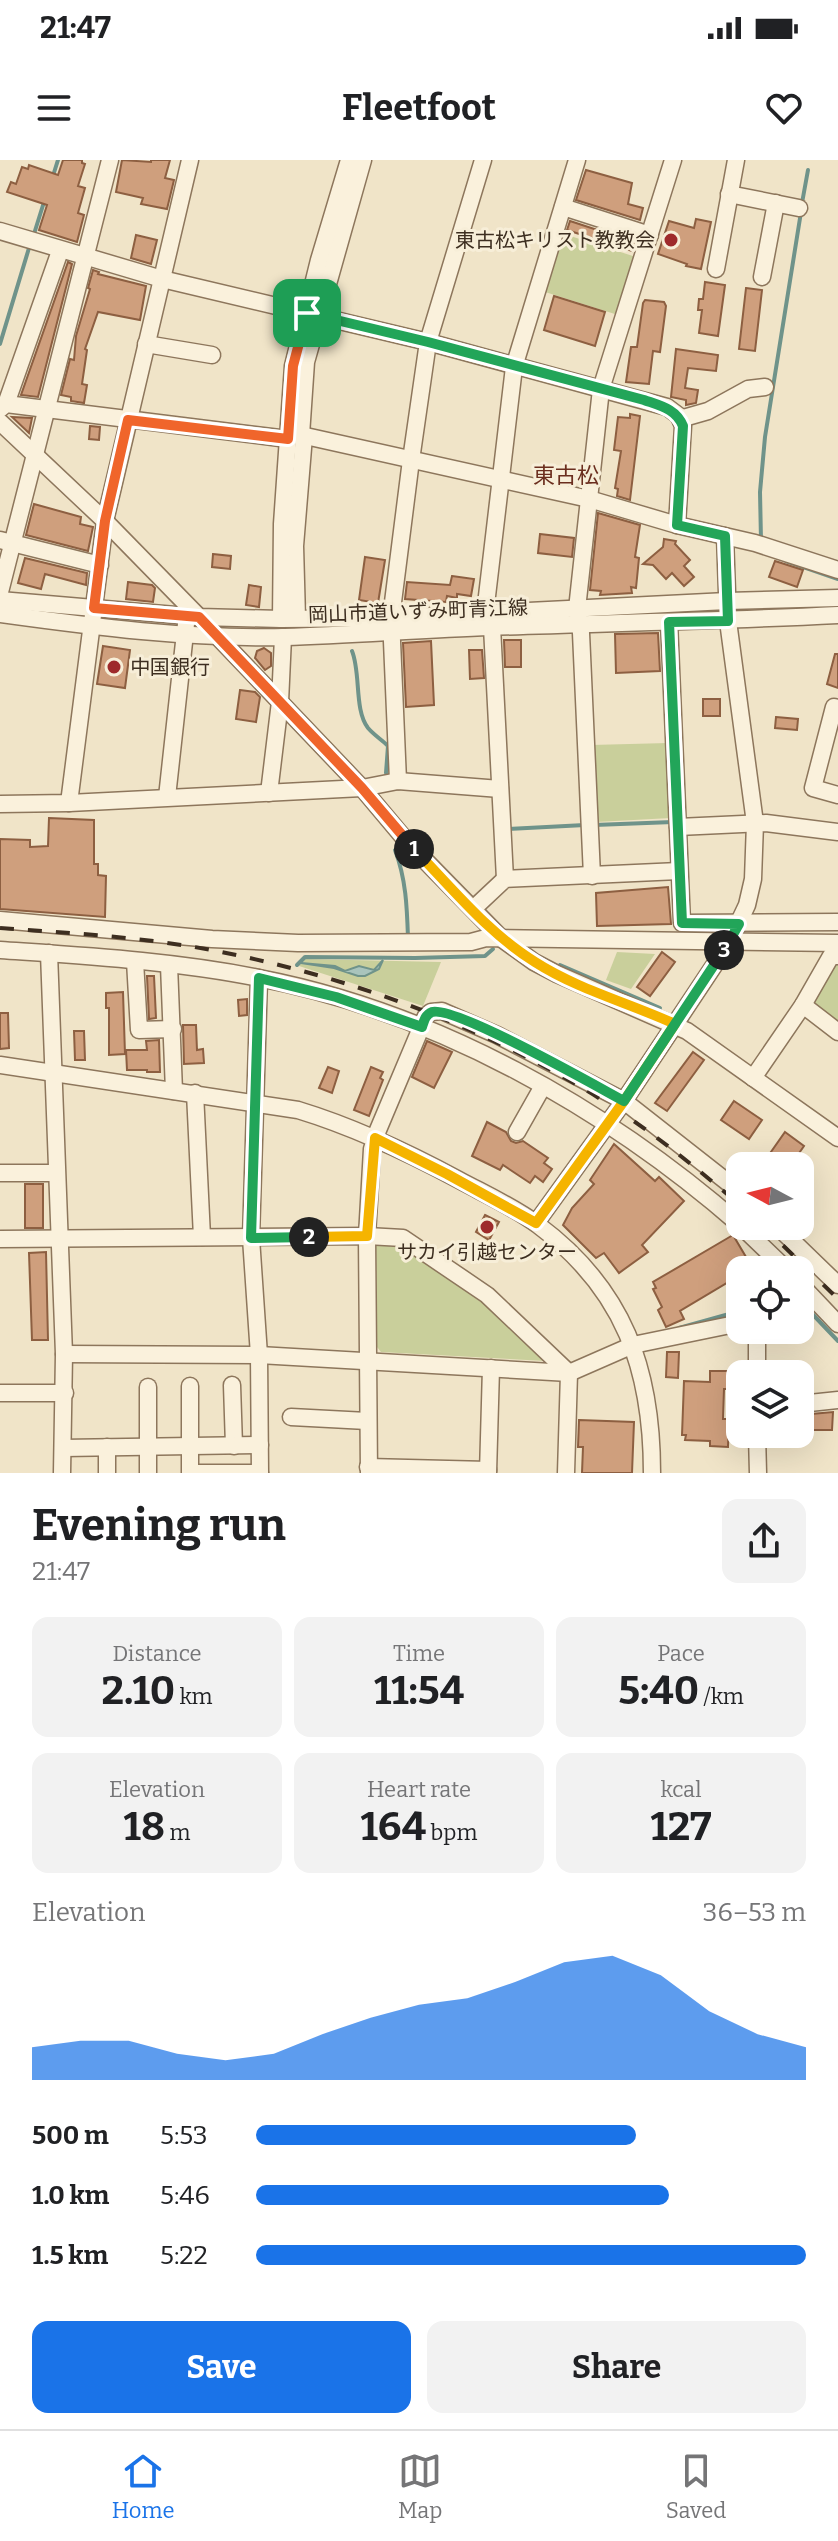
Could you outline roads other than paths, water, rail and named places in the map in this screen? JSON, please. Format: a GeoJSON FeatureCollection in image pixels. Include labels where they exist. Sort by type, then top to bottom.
{"type":"FeatureCollection","features":[{"type":"Feature","properties":{"kind":"street"},"geometry":{"type":"LineString","coordinates":[[0,592],[6,541],[75,304],[110,160]]}},
{"type":"Feature","properties":{"kind":"street"},"geometry":{"type":"LineString","coordinates":[[69,803],[105,521],[190,160]]}},
{"type":"Feature","properties":{"kind":"street"},"geometry":{"type":"LineString","coordinates":[[289,618],[295,546],[297,437],[319,260],[349,160]]}},
{"type":"Feature","properties":{"kind":"street"},"geometry":{"type":"LineString","coordinates":[[313,314],[363,160]]}},
{"type":"Feature","properties":{"kind":"street"},"geometry":{"type":"LineString","coordinates":[[398,781],[391,625],[411,460],[428,342],[483,160]]}},
{"type":"Feature","properties":{"kind":"street"},"geometry":{"type":"LineString","coordinates":[[505,879],[489,620],[501,479],[514,367],[577,160]]}},
{"type":"Feature","properties":{"kind":"street"},"geometry":{"type":"LineString","coordinates":[[592,876],[579,618],[601,389],[673,160]]}},
{"type":"Feature","properties":{"kind":"street"},"geometry":{"type":"LineString","coordinates":[[716,269],[736,160]]}},
{"type":"Feature","properties":{"kind":"street"},"geometry":{"type":"LineString","coordinates":[[729,194],[799,208]]}},
{"type":"Feature","properties":{"kind":"street"},"geometry":{"type":"LineString","coordinates":[[762,277],[776,203]]}},
{"type":"Feature","properties":{"kind":"street"},"geometry":{"type":"LineString","coordinates":[[563,207],[650,235]]}},
{"type":"Feature","properties":{"kind":"street"},"geometry":{"type":"LineString","coordinates":[[0,231],[162,279],[428,342],[667,407],[683,426],[677,525]]}},
{"type":"Feature","properties":{"kind":"street"},"geometry":{"type":"LineString","coordinates":[[60,251],[3,406],[297,437],[589,499],[677,525],[755,543],[838,570]]}},
{"type":"Feature","properties":{"kind":"street"},"geometry":{"type":"LineString","coordinates":[[146,344],[212,355]]}},
{"type":"Feature","properties":{"kind":"street"},"geometry":{"type":"LineString","coordinates":[[680,419],[708,411],[748,389],[765,387]]}},
{"type":"Feature","properties":{"kind":"street"},"geometry":{"type":"LineString","coordinates":[[0,422],[105,521],[193,616],[216,635],[362,788],[409,844],[502,939],[557,974],[675,1024],[756,1074],[838,1138]]}},
{"type":"Feature","properties":{"kind":"street"},"geometry":{"type":"LineString","coordinates":[[536,1223],[624,1101],[729,943],[747,905],[753,879],[755,823],[728,621],[725,536]]}},
{"type":"Feature","properties":{"kind":"street"},"geometry":{"type":"LineString","coordinates":[[6,541],[100,565]]}},
{"type":"Feature","properties":{"kind":"street","name":"岡山市道いずみ町青江線"},"geometry":{"type":"LineString","coordinates":[[579,618],[727,601],[838,598]]}},
{"type":"Feature","properties":{"kind":"street","name":"岡山市道いずみ町青江線"},"geometry":{"type":"LineString","coordinates":[[0,600],[193,616],[391,625]]}},
{"type":"Feature","properties":{"kind":"street","name":"岡山市道いずみ町青江線"},"geometry":{"type":"LineString","coordinates":[[0,614],[93,627],[283,637],[391,625],[489,620],[579,618],[669,622],[838,615]]}},
{"type":"Feature","properties":{"kind":"street"},"geometry":{"type":"LineString","coordinates":[[167,797],[185,634],[193,616]]}},
{"type":"Feature","properties":{"kind":"street"},"geometry":{"type":"LineString","coordinates":[[669,622],[682,923],[838,922]]}},
{"type":"Feature","properties":{"kind":"street"},"geometry":{"type":"LineString","coordinates":[[269,793],[280,702],[283,637]]}},
{"type":"Feature","properties":{"kind":"street"},"geometry":{"type":"LineString","coordinates":[[838,708],[834,707],[813,788],[838,795]]}},
{"type":"Feature","properties":{"kind":"street"},"geometry":{"type":"LineString","coordinates":[[0,804],[362,788],[398,781],[500,789]]}},
{"type":"Feature","properties":{"kind":"street"},"geometry":{"type":"LineString","coordinates":[[677,823],[755,823],[838,832]]}},
{"type":"Feature","properties":{"kind":"street"},"geometry":{"type":"LineString","coordinates":[[473,909],[505,879],[679,871]]}},
{"type":"Feature","properties":{"kind":"street"},"geometry":{"type":"LineString","coordinates":[[0,920],[212,939],[298,943],[471,942],[486,938],[838,943]]}},
{"type":"Feature","properties":{"kind":"street"},"geometry":{"type":"LineString","coordinates":[[0,950],[135,961],[259,978],[336,997],[422,1027],[514,1070],[608,1124],[658,1158],[726,1214]]}},
{"type":"Feature","properties":{"kind":"street"},"geometry":{"type":"LineString","coordinates":[[49,953],[65,1393],[62,1473]]}},
{"type":"Feature","properties":{"kind":"street"},"geometry":{"type":"LineString","coordinates":[[756,1074],[803,1005],[831,956],[838,956]]}},
{"type":"Feature","properties":{"kind":"street"},"geometry":{"type":"LineString","coordinates":[[135,961],[139,1030],[173,1029]]}},
{"type":"Feature","properties":{"kind":"street"},"geometry":{"type":"LineString","coordinates":[[169,965],[174,1091]]}},
{"type":"Feature","properties":{"kind":"street"},"geometry":{"type":"LineString","coordinates":[[190,1386],[190,1473],[260,1473],[259,1355],[251,1238],[259,978]]}},
{"type":"Feature","properties":{"kind":"street"},"geometry":{"type":"LineString","coordinates":[[803,1005],[838,1032]]}},
{"type":"Feature","properties":{"kind":"street"},"geometry":{"type":"LineString","coordinates":[[491,1368],[488,1472],[368,1470],[367,1236],[375,1138],[426,1016],[431,1012],[442,1011],[497,1035],[624,1101],[726,1181]]}},
{"type":"Feature","properties":{"kind":"street"},"geometry":{"type":"LineString","coordinates":[[0,1065],[298,1110],[375,1138],[536,1223],[577,1260],[598,1285],[616,1311],[633,1345],[650,1411],[652,1473]]}},
{"type":"Feature","properties":{"kind":"street"},"geometry":{"type":"LineString","coordinates":[[517,1132],[543,1086]]}},
{"type":"Feature","properties":{"kind":"street"},"geometry":{"type":"LineString","coordinates":[[195,1093],[202,1237]]}},
{"type":"Feature","properties":{"kind":"street"},"geometry":{"type":"LineString","coordinates":[[0,1173],[56,1173]]}},
{"type":"Feature","properties":{"kind":"street"},"geometry":{"type":"LineString","coordinates":[[0,1239],[403,1238],[487,1295],[569,1373],[566,1473]]}},
{"type":"Feature","properties":{"kind":"street"},"geometry":{"type":"LineString","coordinates":[[755,1240],[772,1256]]}},
{"type":"Feature","properties":{"kind":"street"},"geometry":{"type":"LineString","coordinates":[[791,1240],[808,1256]]}},
{"type":"Feature","properties":{"kind":"street"},"geometry":{"type":"LineString","coordinates":[[814,1262],[838,1285]]}},
{"type":"Feature","properties":{"kind":"street"},"geometry":{"type":"LineString","coordinates":[[814,1299],[838,1324]]}},
{"type":"Feature","properties":{"kind":"street"},"geometry":{"type":"LineString","coordinates":[[64,1354],[259,1355],[569,1373],[633,1345],[726,1326]]}},
{"type":"Feature","properties":{"kind":"street"},"geometry":{"type":"LineString","coordinates":[[232,1385],[234,1446]]}},
{"type":"Feature","properties":{"kind":"street"},"geometry":{"type":"LineString","coordinates":[[148,1387],[148,1473]]}},
{"type":"Feature","properties":{"kind":"street"},"geometry":{"type":"LineString","coordinates":[[0,1393],[65,1393]]}},
{"type":"Feature","properties":{"kind":"street"},"geometry":{"type":"LineString","coordinates":[[814,1403],[838,1400]]}},
{"type":"Feature","properties":{"kind":"street"},"geometry":{"type":"LineString","coordinates":[[291,1417],[367,1421]]}},
{"type":"Feature","properties":{"kind":"street"},"geometry":{"type":"LineString","coordinates":[[63,1448],[260,1445]]}},
{"type":"Feature","properties":{"kind":"street"},"geometry":{"type":"LineString","coordinates":[[107,1447],[107,1473]]}},
{"type":"Feature","properties":{"kind":"street"},"geometry":{"type":"LineString","coordinates":[[757,1448],[758,1473]]}},
{"type":"Feature","properties":{"kind":"water"},"geometry":{"type":"Polygon","coordinates":[[[383,960],[379,969],[365,976],[301,963],[335,966],[345,971],[359,966],[374,970],[383,960]]]}},
{"type":"Feature","properties":{"kind":"waterway"},"geometry":{"type":"LineString","coordinates":[[52,179],[58,160]]}},
{"type":"Feature","properties":{"kind":"waterway"},"geometry":{"type":"LineString","coordinates":[[802,203],[808,170]]}},
{"type":"Feature","properties":{"kind":"waterway"},"geometry":{"type":"LineString","coordinates":[[34,234],[44,202]]}},
{"type":"Feature","properties":{"kind":"waterway"},"geometry":{"type":"LineString","coordinates":[[761,540],[760,492],[765,437],[801,212]]}},
{"type":"Feature","properties":{"kind":"waterway"},"geometry":{"type":"LineString","coordinates":[[0,344],[29,248]]}},
{"type":"Feature","properties":{"kind":"waterway"},"geometry":{"type":"LineString","coordinates":[[786,561],[838,579]]}},
{"type":"Feature","properties":{"kind":"waterway"},"geometry":{"type":"LineString","coordinates":[[352,651],[364,720],[370,731],[388,746],[386,773]]}},
{"type":"Feature","properties":{"kind":"waterway"},"geometry":{"type":"LineString","coordinates":[[594,825],[673,822]]}},
{"type":"Feature","properties":{"kind":"waterway"},"geometry":{"type":"LineString","coordinates":[[506,829],[585,825]]}},
{"type":"Feature","properties":{"kind":"waterway"},"geometry":{"type":"LineString","coordinates":[[395,850],[404,882],[408,938]]}},
{"type":"Feature","properties":{"kind":"waterway"},"geometry":{"type":"LineString","coordinates":[[297,965],[305,957],[485,956],[493,949]]}},
{"type":"Feature","properties":{"kind":"waterway"},"geometry":{"type":"LineString","coordinates":[[560,965],[660,1008]]}},
{"type":"Feature","properties":{"kind":"waterway"},"geometry":{"type":"LineString","coordinates":[[679,1328],[726,1315]]}},
{"type":"Feature","properties":{"kind":"waterway"},"geometry":{"type":"LineString","coordinates":[[814,1316],[838,1341]]}},
{"type":"Feature","properties":{"kind":"railway"},"geometry":{"type":"LineString","coordinates":[[0,928],[132,939],[211,950],[309,973],[404,1003],[496,1042],[584,1089],[665,1144],[726,1193]]}},
{"type":"Feature","properties":{"kind":"railway"},"geometry":{"type":"LineString","coordinates":[[777,1240],[838,1299]]}},
{"type":"Feature","properties":{"kind":"place","name":"東古松キリスト教教会"},"geometry":{"type":"Point","coordinates":[671,240]}},
{"type":"Feature","properties":{"kind":"place","name":"中国銀行"},"geometry":{"type":"Point","coordinates":[114,667]}},
{"type":"Feature","properties":{"kind":"place","name":"サカイ引越センター"},"geometry":{"type":"Point","coordinates":[487,1227]}},
{"type":"Feature","properties":{"kind":"district","name":"東古松"},"geometry":{"type":"Point","coordinates":[566,475]}}]}
